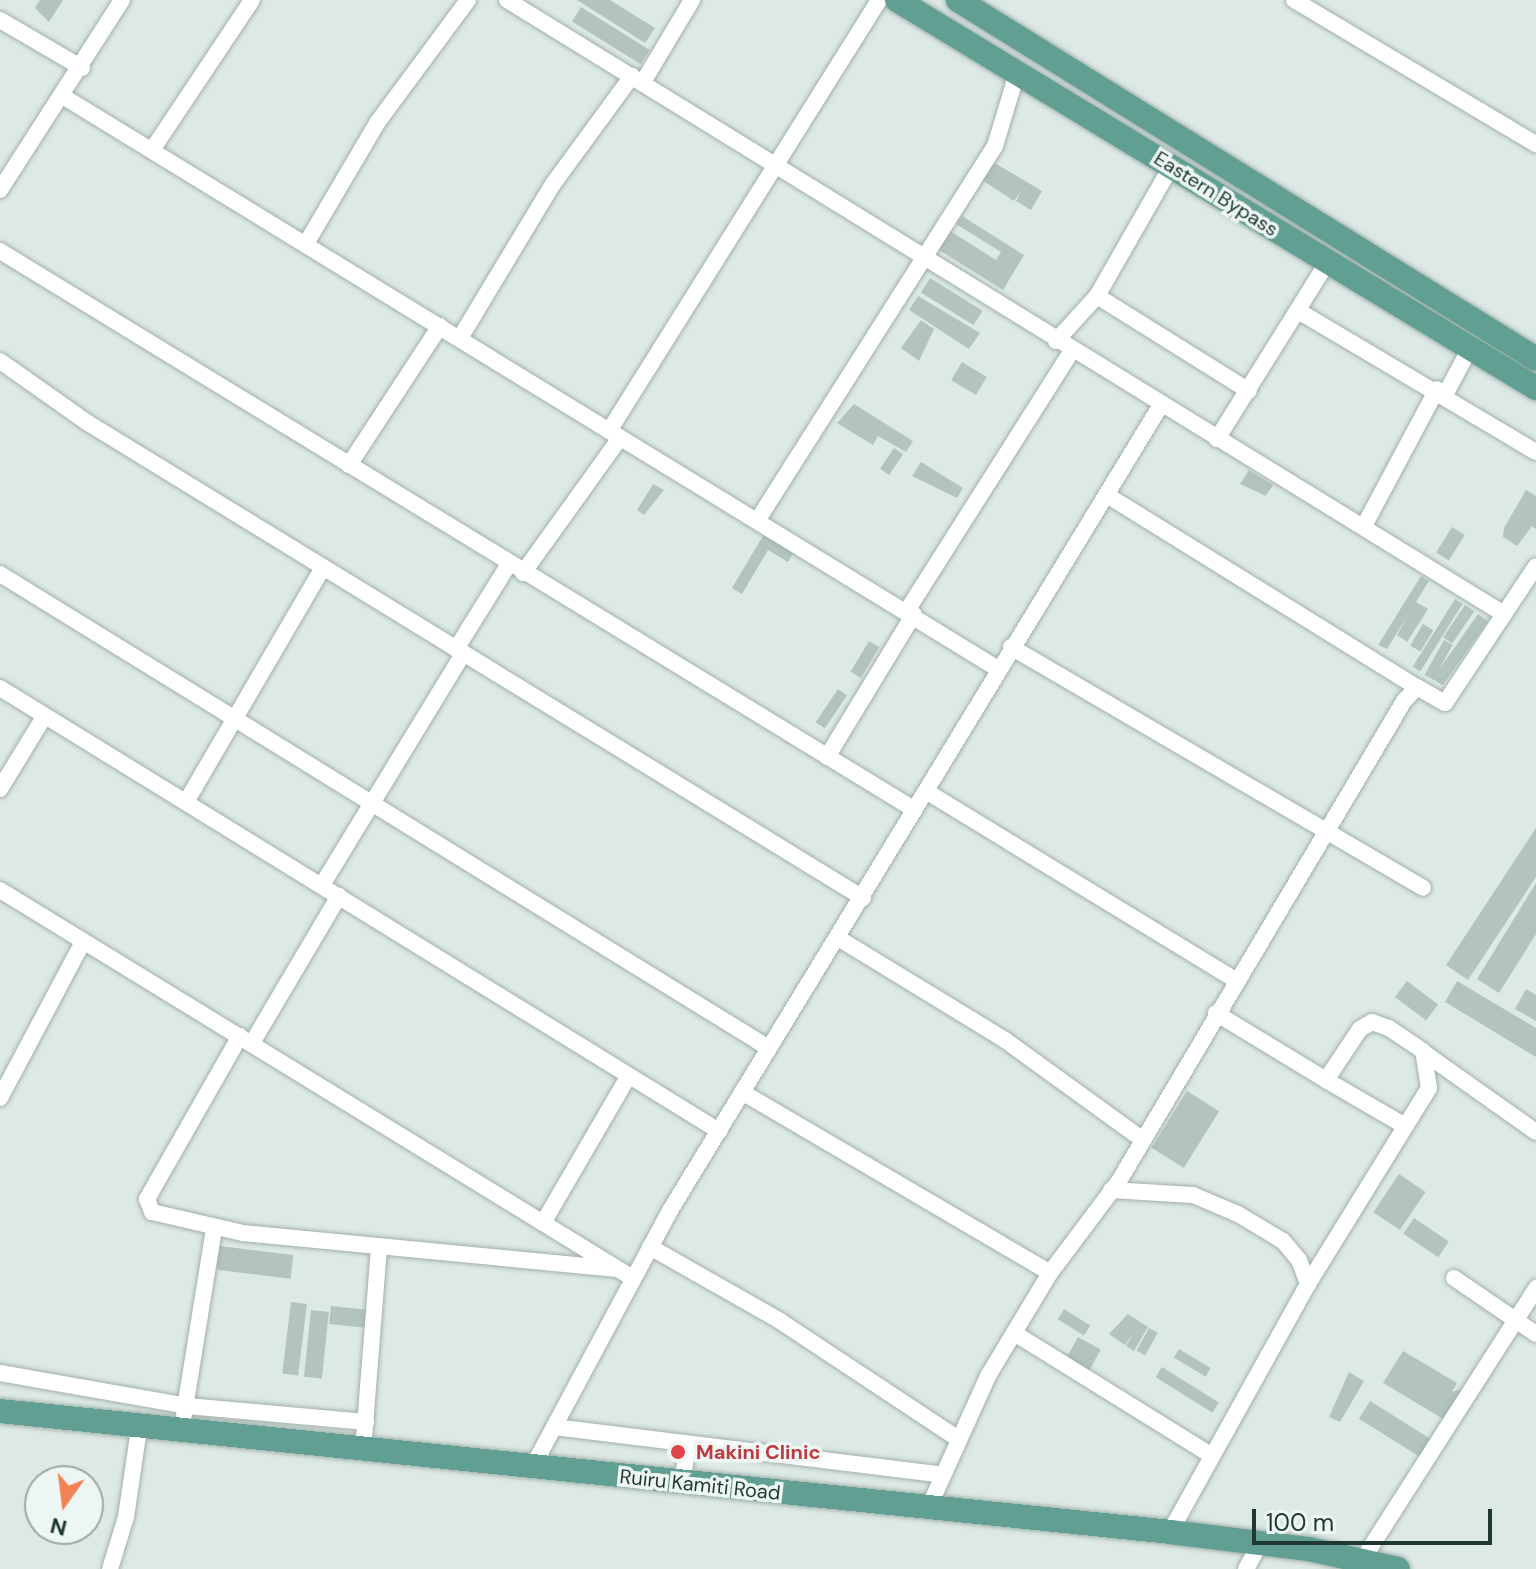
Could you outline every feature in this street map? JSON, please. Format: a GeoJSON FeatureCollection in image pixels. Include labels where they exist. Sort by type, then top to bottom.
{"type":"FeatureCollection","features":[{"type":"Feature","properties":{"kind":"main road","name":"Eastern Bypass"},"geometry":{"type":"LineString","coordinates":[[897,0],[1536,388]]}},
{"type":"Feature","properties":{"kind":"main road","name":"Eastern Bypass"},"geometry":{"type":"LineString","coordinates":[[958,0],[1536,359]]}},
{"type":"Feature","properties":{"kind":"main road","name":"Ruiru Kamiti Road"},"geometry":{"type":"LineString","coordinates":[[0,1411],[139,1429],[1170,1532],[1363,1559],[1398,1569]]}},
{"type":"Feature","properties":{"kind":"street"},"geometry":{"type":"LineString","coordinates":[[0,190],[64,97],[122,0]]}},
{"type":"Feature","properties":{"kind":"street"},"geometry":{"type":"LineString","coordinates":[[152,150],[252,0]]}},
{"type":"Feature","properties":{"kind":"street"},"geometry":{"type":"LineString","coordinates":[[307,242],[377,123],[468,0]]}},
{"type":"Feature","properties":{"kind":"street"},"geometry":{"type":"LineString","coordinates":[[507,0],[1072,351],[1504,614]]}},
{"type":"Feature","properties":{"kind":"street"},"geometry":{"type":"LineString","coordinates":[[460,338],[553,184],[638,79],[692,0]]}},
{"type":"Feature","properties":{"kind":"street"},"geometry":{"type":"LineString","coordinates":[[322,885],[460,652],[614,434],[773,165],[879,0]]}},
{"type":"Feature","properties":{"kind":"street"},"geometry":{"type":"LineString","coordinates":[[1294,0],[1536,144]]}},
{"type":"Feature","properties":{"kind":"street"},"geometry":{"type":"LineString","coordinates":[[0,20],[82,68]]}},
{"type":"Feature","properties":{"kind":"street"},"geometry":{"type":"LineString","coordinates":[[757,521],[995,146],[1017,73]]}},
{"type":"Feature","properties":{"kind":"street"},"geometry":{"type":"LineString","coordinates":[[64,97],[307,242],[614,434],[911,612],[998,669]]}},
{"type":"Feature","properties":{"kind":"street"},"geometry":{"type":"LineString","coordinates":[[1056,341],[1097,296],[1171,167]]}},
{"type":"Feature","properties":{"kind":"street"},"geometry":{"type":"LineString","coordinates":[[0,251],[915,810]]}},
{"type":"Feature","properties":{"kind":"street"},"geometry":{"type":"LineString","coordinates":[[1217,439],[1300,312],[1327,263]]}},
{"type":"Feature","properties":{"kind":"street"},"geometry":{"type":"LineString","coordinates":[[1097,296],[1249,391]]}},
{"type":"Feature","properties":{"kind":"street"},"geometry":{"type":"LineString","coordinates":[[1300,312],[1441,391],[1536,452]]}},
{"type":"Feature","properties":{"kind":"street"},"geometry":{"type":"LineString","coordinates":[[349,465],[440,326]]}},
{"type":"Feature","properties":{"kind":"street"},"geometry":{"type":"LineString","coordinates":[[1364,526],[1441,391],[1470,348]]}},
{"type":"Feature","properties":{"kind":"street"},"geometry":{"type":"LineString","coordinates":[[827,757],[911,612],[1072,351]]}},
{"type":"Feature","properties":{"kind":"street"},"geometry":{"type":"LineString","coordinates":[[0,361],[323,568],[863,898]]}},
{"type":"Feature","properties":{"kind":"street"},"geometry":{"type":"LineString","coordinates":[[532,1468],[625,1273],[650,1247],[767,1047],[863,898],[915,810],[929,793],[1011,647],[1110,497],[1161,405]]}},
{"type":"Feature","properties":{"kind":"street"},"geometry":{"type":"LineString","coordinates":[[1110,497],[1445,703],[1536,566]]}},
{"type":"Feature","properties":{"kind":"street"},"geometry":{"type":"LineString","coordinates":[[186,802],[323,568]]}},
{"type":"Feature","properties":{"kind":"street"},"geometry":{"type":"LineString","coordinates":[[0,574],[368,805],[532,897],[767,1047]]}},
{"type":"Feature","properties":{"kind":"street"},"geometry":{"type":"LineString","coordinates":[[1011,647],[1326,827],[1423,888]]}},
{"type":"Feature","properties":{"kind":"street"},"geometry":{"type":"LineString","coordinates":[[928,1509],[958,1439],[1014,1333],[1050,1273],[1111,1190],[1143,1140],[1326,827],[1417,687]]}},
{"type":"Feature","properties":{"kind":"street"},"geometry":{"type":"LineString","coordinates":[[0,688],[719,1131]]}},
{"type":"Feature","properties":{"kind":"street"},"geometry":{"type":"LineString","coordinates":[[0,789],[44,717]]}},
{"type":"Feature","properties":{"kind":"street"},"geometry":{"type":"LineString","coordinates":[[929,793],[1235,980]]}},
{"type":"Feature","properties":{"kind":"street"},"geometry":{"type":"LineString","coordinates":[[0,890],[82,944],[246,1040],[625,1273]]}},
{"type":"Feature","properties":{"kind":"street"},"geometry":{"type":"LineString","coordinates":[[339,896],[147,1199],[152,1212],[214,1228],[625,1273]]}},
{"type":"Feature","properties":{"kind":"street"},"geometry":{"type":"LineString","coordinates":[[838,938],[1005,1040],[1143,1140]]}},
{"type":"Feature","properties":{"kind":"street"},"geometry":{"type":"LineString","coordinates":[[0,1098],[82,944]]}},
{"type":"Feature","properties":{"kind":"street"},"geometry":{"type":"LineString","coordinates":[[1216,1013],[1405,1126]]}},
{"type":"Feature","properties":{"kind":"street"},"geometry":{"type":"LineString","coordinates":[[1326,1080],[1367,1024],[1389,1028],[1536,1132]]}},
{"type":"Feature","properties":{"kind":"street"},"geometry":{"type":"LineString","coordinates":[[1170,1532],[1308,1284],[1429,1088],[1423,1051]]}},
{"type":"Feature","properties":{"kind":"street"},"geometry":{"type":"LineString","coordinates":[[543,1223],[628,1077]]}},
{"type":"Feature","properties":{"kind":"street"},"geometry":{"type":"LineString","coordinates":[[742,1092],[1050,1273]]}},
{"type":"Feature","properties":{"kind":"street"},"geometry":{"type":"LineString","coordinates":[[1111,1190],[1193,1195],[1238,1214],[1283,1241],[1299,1260],[1308,1284]]}},
{"type":"Feature","properties":{"kind":"street"},"geometry":{"type":"LineString","coordinates":[[180,1431],[187,1406],[214,1228]]}},
{"type":"Feature","properties":{"kind":"street"},"geometry":{"type":"LineString","coordinates":[[363,1451],[379,1247]]}},
{"type":"Feature","properties":{"kind":"street"},"geometry":{"type":"LineString","coordinates":[[650,1247],[780,1321],[958,1439]]}},
{"type":"Feature","properties":{"kind":"street"},"geometry":{"type":"LineString","coordinates":[[1454,1278],[1536,1334]]}},
{"type":"Feature","properties":{"kind":"street"},"geometry":{"type":"LineString","coordinates":[[1363,1559],[1536,1288]]}},
{"type":"Feature","properties":{"kind":"street"},"geometry":{"type":"LineString","coordinates":[[1014,1333],[1212,1456]]}},
{"type":"Feature","properties":{"kind":"street"},"geometry":{"type":"LineString","coordinates":[[0,1373],[187,1406],[366,1422]]}},
{"type":"Feature","properties":{"kind":"street"},"geometry":{"type":"LineString","coordinates":[[554,1427],[943,1475]]}},
{"type":"Feature","properties":{"kind":"street"},"geometry":{"type":"LineString","coordinates":[[110,1569],[139,1429]]}},
{"type":"Feature","properties":{"kind":"street"},"geometry":{"type":"LineString","coordinates":[[682,1483],[688,1444]]}},
{"type":"Feature","properties":{"kind":"street"},"geometry":{"type":"LineString","coordinates":[[1246,1569],[1260,1544]]}},
{"type":"Feature","properties":{"kind":"building"},"geometry":{"type":"Polygon","coordinates":[[[40,0],[63,0],[49,22],[35,8],[40,0]]]}},
{"type":"Feature","properties":{"kind":"building"},"geometry":{"type":"Polygon","coordinates":[[[577,0],[610,0],[655,28],[645,43],[577,0]]]}},
{"type":"Feature","properties":{"kind":"building"},"geometry":{"type":"Polygon","coordinates":[[[581,7],[650,50],[641,64],[572,21],[581,7]]]}},
{"type":"Feature","properties":{"kind":"building"},"geometry":{"type":"Polygon","coordinates":[[[993,162],[1042,191],[1031,210],[1016,201],[1021,191],[1014,201],[982,180],[993,162]]]}},
{"type":"Feature","properties":{"kind":"building"},"geometry":{"type":"Polygon","coordinates":[[[962,216],[1024,255],[1003,290],[939,250],[950,231],[996,260],[1001,252],[956,224],[962,216]]]}},
{"type":"Feature","properties":{"kind":"building"},"geometry":{"type":"Polygon","coordinates":[[[930,278],[983,311],[974,325],[921,292],[930,278]]]}},
{"type":"Feature","properties":{"kind":"building"},"geometry":{"type":"Polygon","coordinates":[[[918,296],[980,333],[969,349],[909,310],[918,296]]]}},
{"type":"Feature","properties":{"kind":"building"},"geometry":{"type":"Polygon","coordinates":[[[921,320],[934,329],[919,361],[901,348],[921,320]]]}},
{"type":"Feature","properties":{"kind":"building"},"geometry":{"type":"Polygon","coordinates":[[[962,362],[987,377],[976,395],[951,380],[962,362]]]}},
{"type":"Feature","properties":{"kind":"building"},"geometry":{"type":"Polygon","coordinates":[[[854,404],[913,441],[906,452],[878,436],[873,445],[837,423],[854,404]]]}},
{"type":"Feature","properties":{"kind":"building"},"geometry":{"type":"Polygon","coordinates":[[[894,448],[903,454],[889,475],[880,469],[894,448]]]}},
{"type":"Feature","properties":{"kind":"building"},"geometry":{"type":"Polygon","coordinates":[[[921,462],[963,488],[957,498],[912,476],[921,462]]]}},
{"type":"Feature","properties":{"kind":"building"},"geometry":{"type":"Polygon","coordinates":[[[1249,470],[1273,485],[1266,496],[1240,484],[1249,470]]]}},
{"type":"Feature","properties":{"kind":"building"},"geometry":{"type":"Polygon","coordinates":[[[653,484],[664,490],[644,515],[637,510],[653,484]]]}},
{"type":"Feature","properties":{"kind":"building"},"geometry":{"type":"Polygon","coordinates":[[[1526,490],[1536,496],[1536,529],[1532,526],[1517,546],[1503,537],[1504,528],[1526,490]]]}},
{"type":"Feature","properties":{"kind":"building"},"geometry":{"type":"Polygon","coordinates":[[[1452,527],[1465,535],[1449,560],[1436,552],[1452,527]]]}},
{"type":"Feature","properties":{"kind":"building"},"geometry":{"type":"Polygon","coordinates":[[[764,534],[794,552],[788,562],[768,550],[742,594],[732,588],[764,534]]]}},
{"type":"Feature","properties":{"kind":"building"},"geometry":{"type":"Polygon","coordinates":[[[1421,576],[1429,581],[1416,602],[1428,609],[1407,642],[1397,635],[1408,615],[1387,649],[1378,645],[1421,576]]]}},
{"type":"Feature","properties":{"kind":"building"},"geometry":{"type":"Polygon","coordinates":[[[1455,599],[1463,604],[1420,672],[1413,667],[1455,599]]]}},
{"type":"Feature","properties":{"kind":"building"},"geometry":{"type":"Polygon","coordinates":[[[1465,605],[1474,611],[1452,643],[1443,637],[1465,605]]]}},
{"type":"Feature","properties":{"kind":"building"},"geometry":{"type":"Polygon","coordinates":[[[1478,614],[1488,621],[1443,686],[1433,679],[1478,614]]]}},
{"type":"Feature","properties":{"kind":"building"},"geometry":{"type":"Polygon","coordinates":[[[1423,624],[1433,630],[1420,652],[1410,645],[1423,624]]]}},
{"type":"Feature","properties":{"kind":"building"},"geometry":{"type":"Polygon","coordinates":[[[1444,640],[1453,645],[1433,680],[1425,675],[1444,640]]]}},
{"type":"Feature","properties":{"kind":"building"},"geometry":{"type":"Polygon","coordinates":[[[869,641],[879,647],[861,678],[850,672],[869,641]]]}},
{"type":"Feature","properties":{"kind":"building"},"geometry":{"type":"Polygon","coordinates":[[[838,689],[847,695],[825,728],[816,722],[838,689]]]}},
{"type":"Feature","properties":{"kind":"building"},"geometry":{"type":"Polygon","coordinates":[[[1536,828],[1536,877],[1468,980],[1446,965],[1536,828]]]}},
{"type":"Feature","properties":{"kind":"building"},"geometry":{"type":"Polygon","coordinates":[[[1536,883],[1536,934],[1499,993],[1477,979],[1536,883]]]}},
{"type":"Feature","properties":{"kind":"building"},"geometry":{"type":"Polygon","coordinates":[[[1407,981],[1438,1004],[1426,1020],[1395,997],[1407,981]]]}},
{"type":"Feature","properties":{"kind":"building"},"geometry":{"type":"Polygon","coordinates":[[[1457,981],[1536,1028],[1536,1057],[1445,1002],[1457,981]]]}},
{"type":"Feature","properties":{"kind":"building"},"geometry":{"type":"Polygon","coordinates":[[[1526,989],[1536,995],[1536,1021],[1515,1009],[1526,989]]]}},
{"type":"Feature","properties":{"kind":"building"},"geometry":{"type":"Polygon","coordinates":[[[1187,1091],[1219,1111],[1184,1168],[1151,1148],[1187,1091]]]}},
{"type":"Feature","properties":{"kind":"building"},"geometry":{"type":"Polygon","coordinates":[[[1399,1174],[1426,1192],[1400,1230],[1373,1212],[1399,1174]]]}},
{"type":"Feature","properties":{"kind":"building"},"geometry":{"type":"Polygon","coordinates":[[[1414,1218],[1449,1241],[1438,1257],[1403,1234],[1414,1218]]]}},
{"type":"Feature","properties":{"kind":"building"},"geometry":{"type":"Polygon","coordinates":[[[220,1246],[293,1255],[291,1279],[217,1270],[220,1246]]]}},
{"type":"Feature","properties":{"kind":"building"},"geometry":{"type":"Polygon","coordinates":[[[291,1302],[307,1304],[298,1375],[282,1373],[291,1302]]]}},
{"type":"Feature","properties":{"kind":"building"},"geometry":{"type":"Polygon","coordinates":[[[331,1306],[368,1310],[366,1328],[329,1324],[331,1306]]]}},
{"type":"Feature","properties":{"kind":"building"},"geometry":{"type":"Polygon","coordinates":[[[1064,1309],[1090,1325],[1084,1336],[1058,1319],[1064,1309]]]}},
{"type":"Feature","properties":{"kind":"building"},"geometry":{"type":"Polygon","coordinates":[[[311,1310],[329,1312],[322,1379],[304,1377],[311,1310]]]}},
{"type":"Feature","properties":{"kind":"building"},"geometry":{"type":"Polygon","coordinates":[[[1128,1314],[1148,1327],[1134,1351],[1126,1346],[1134,1332],[1125,1345],[1109,1334],[1128,1314]]]}},
{"type":"Feature","properties":{"kind":"building"},"geometry":{"type":"Polygon","coordinates":[[[1149,1328],[1158,1333],[1145,1356],[1136,1351],[1149,1328]]]}},
{"type":"Feature","properties":{"kind":"building"},"geometry":{"type":"Polygon","coordinates":[[[1078,1337],[1101,1350],[1089,1371],[1066,1359],[1078,1337]]]}},
{"type":"Feature","properties":{"kind":"building"},"geometry":{"type":"Polygon","coordinates":[[[1179,1349],[1211,1368],[1206,1377],[1174,1358],[1179,1349]]]}},
{"type":"Feature","properties":{"kind":"building"},"geometry":{"type":"Polygon","coordinates":[[[1403,1351],[1457,1383],[1452,1392],[1464,1388],[1445,1420],[1383,1383],[1403,1351]]]}},
{"type":"Feature","properties":{"kind":"building"},"geometry":{"type":"Polygon","coordinates":[[[1162,1367],[1219,1403],[1212,1413],[1156,1377],[1162,1367]]]}},
{"type":"Feature","properties":{"kind":"building"},"geometry":{"type":"Polygon","coordinates":[[[1349,1372],[1364,1381],[1340,1422],[1329,1417],[1349,1372]]]}},
{"type":"Feature","properties":{"kind":"building"},"geometry":{"type":"Polygon","coordinates":[[[1370,1401],[1434,1441],[1422,1459],[1359,1419],[1370,1401]]]}},
{"type":"Feature","properties":{"kind":"place","name":"Makini Clinic"},"geometry":{"type":"Point","coordinates":[678,1452]}}]}
